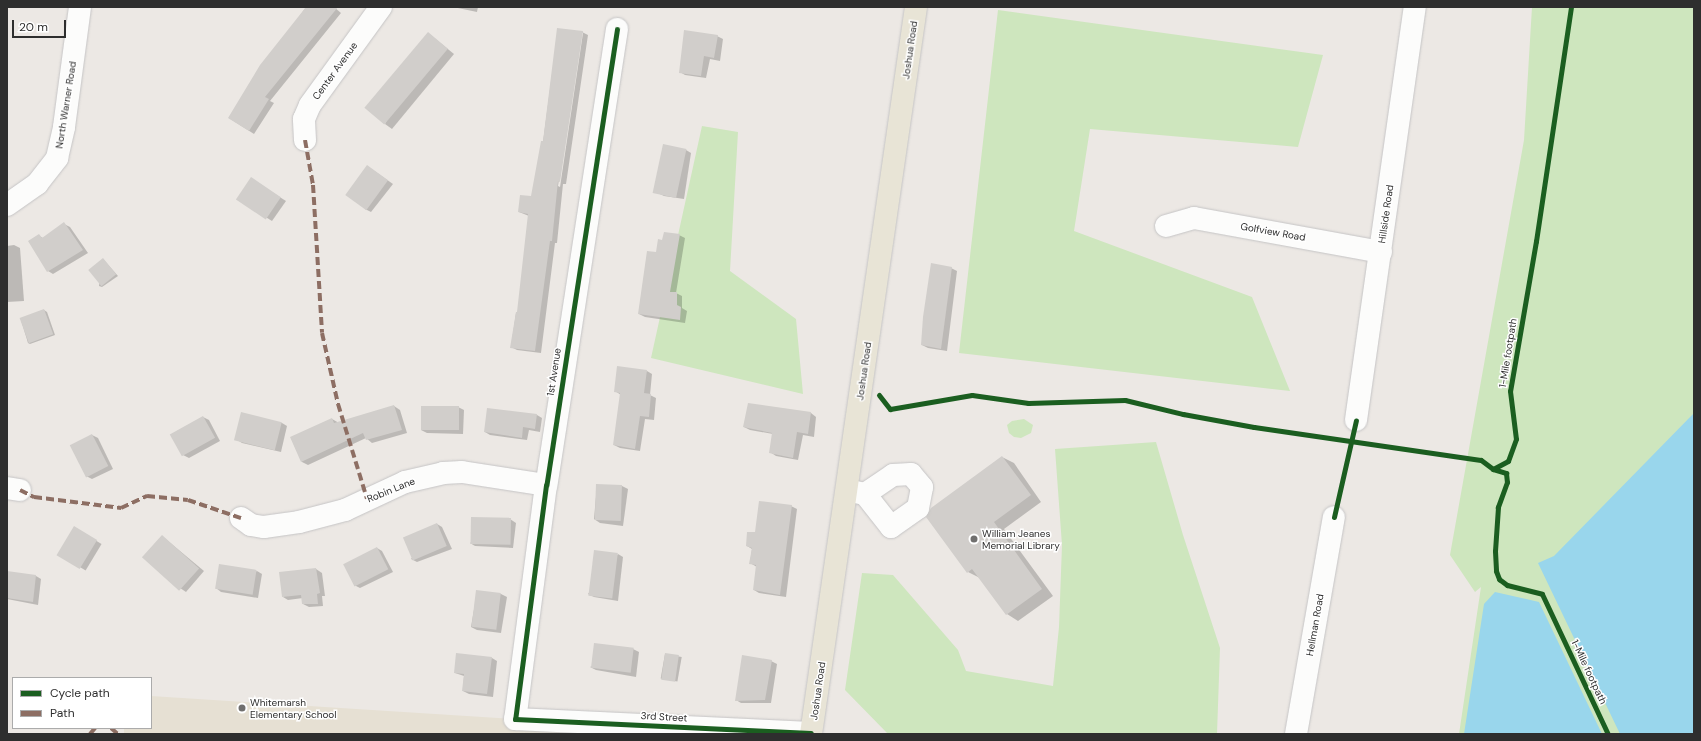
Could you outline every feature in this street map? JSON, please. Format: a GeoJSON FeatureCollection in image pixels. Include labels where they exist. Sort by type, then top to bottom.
{"type":"FeatureCollection","features":[{"type":"Feature","properties":{"kind":"main road","name":"Joshua Road"},"geometry":{"type":"LineString","coordinates":[[811,734],[856,492],[916,7]]}},
{"type":"Feature","properties":{"kind":"street","name":"North Warner Road"},"geometry":{"type":"LineString","coordinates":[[7,205],[37,184],[56,158],[64,127],[80,7]]}},
{"type":"Feature","properties":{"kind":"street","name":"Center Avenue"},"geometry":{"type":"LineString","coordinates":[[305,140],[304,120],[310,105],[381,7]]}},
{"type":"Feature","properties":{"kind":"street","name":"Hillside Road"},"geometry":{"type":"LineString","coordinates":[[1356,420],[1415,7]]}},
{"type":"Feature","properties":{"kind":"street","name":"1st Avenue"},"geometry":{"type":"LineString","coordinates":[[515,719],[546,485],[617,29]]}},
{"type":"Feature","properties":{"kind":"street","name":"Golfview Road"},"geometry":{"type":"LineString","coordinates":[[1166,226],[1194,218],[1381,252]]}},
{"type":"Feature","properties":{"kind":"street","name":"Robin Lane"},"geometry":{"type":"LineString","coordinates":[[241,518],[251,525],[264,527],[299,522],[344,510],[405,482],[443,473],[462,472],[546,485]]}},
{"type":"Feature","properties":{"kind":"street","name":"Hellman Road"},"geometry":{"type":"LineString","coordinates":[[1296,734],[1334,517]]}},
{"type":"Feature","properties":{"kind":"street","name":"3rd Street"},"geometry":{"type":"LineString","coordinates":[[515,719],[811,734]]}},
{"type":"Feature","properties":{"kind":"shaded area","name":"Whitemarsh Elementary School"},"geometry":{"type":"Polygon","coordinates":[[[152,696],[515,719],[811,734],[124,734],[124,729],[152,729],[152,696]]]}},
{"type":"Feature","properties":{"kind":"green space"},"geometry":{"type":"Polygon","coordinates":[[[1532,7],[1694,7],[1694,734],[1459,734],[1481,587],[1475,592],[1450,555],[1524,140],[1532,7]]]}},
{"type":"Feature","properties":{"kind":"green space"},"geometry":{"type":"Polygon","coordinates":[[[998,10],[1323,55],[1298,147],[1090,129],[1074,231],[1252,297],[1290,391],[959,353],[998,10]]]}},
{"type":"Feature","properties":{"kind":"green space"},"geometry":{"type":"Polygon","coordinates":[[[702,126],[738,132],[730,271],[796,319],[803,394],[651,358],[702,126]]]}},
{"type":"Feature","properties":{"kind":"green space"},"geometry":{"type":"Polygon","coordinates":[[[1024,419],[1033,425],[1031,433],[1021,438],[1014,437],[1009,433],[1007,425],[1012,421],[1024,419]]]}},
{"type":"Feature","properties":{"kind":"green space"},"geometry":{"type":"Polygon","coordinates":[[[1156,442],[1183,535],[1220,648],[1217,734],[888,734],[845,690],[862,573],[893,575],[958,650],[966,671],[1053,686],[1059,627],[1062,545],[1055,449],[1156,442]]]}},
{"type":"Feature","properties":{"kind":"water"},"geometry":{"type":"Polygon","coordinates":[[[1694,413],[1694,734],[1620,734],[1538,563],[1554,556],[1694,413]]]}},
{"type":"Feature","properties":{"kind":"water"},"geometry":{"type":"Polygon","coordinates":[[[1495,592],[1539,602],[1602,734],[1464,734],[1484,604],[1495,592]]]}},
{"type":"Feature","properties":{"kind":"building"},"geometry":{"type":"Polygon","coordinates":[[[306,7],[338,7],[265,97],[269,99],[249,131],[228,118],[260,65],[306,7]]]}},
{"type":"Feature","properties":{"kind":"building"},"geometry":{"type":"Polygon","coordinates":[[[557,28],[583,31],[560,182],[558,181],[552,241],[550,241],[535,351],[510,348],[517,312],[528,214],[518,212],[520,195],[531,196],[541,141],[543,141],[557,28]]]}},
{"type":"Feature","properties":{"kind":"building"},"geometry":{"type":"Polygon","coordinates":[[[684,30],[718,35],[714,58],[704,56],[701,76],[679,73],[684,30]]]}},
{"type":"Feature","properties":{"kind":"building"},"geometry":{"type":"Polygon","coordinates":[[[428,32],[448,49],[384,125],[364,108],[428,32]]]}},
{"type":"Feature","properties":{"kind":"building"},"geometry":{"type":"Polygon","coordinates":[[[663,144],[686,149],[676,198],[653,193],[663,144]]]}},
{"type":"Feature","properties":{"kind":"building"},"geometry":{"type":"Polygon","coordinates":[[[367,165],[388,180],[366,210],[345,195],[367,165]]]}},
{"type":"Feature","properties":{"kind":"building"},"geometry":{"type":"Polygon","coordinates":[[[251,177],[281,197],[266,220],[236,199],[251,177]]]}},
{"type":"Feature","properties":{"kind":"building"},"geometry":{"type":"Polygon","coordinates":[[[64,222],[83,250],[47,272],[28,241],[39,234],[42,238],[64,222]]]}},
{"type":"Feature","properties":{"kind":"building"},"geometry":{"type":"Polygon","coordinates":[[[664,232],[680,234],[670,292],[677,292],[677,305],[681,307],[680,320],[638,314],[647,251],[656,252],[658,239],[662,240],[664,232]]]}},
{"type":"Feature","properties":{"kind":"building"},"geometry":{"type":"Polygon","coordinates":[[[103,258],[116,274],[101,286],[88,270],[103,258]]]}},
{"type":"Feature","properties":{"kind":"building"},"geometry":{"type":"Polygon","coordinates":[[[931,263],[952,267],[941,349],[921,345],[923,317],[931,263]]]}},
{"type":"Feature","properties":{"kind":"building"},"geometry":{"type":"Polygon","coordinates":[[[44,309],[53,334],[29,343],[20,318],[44,309]]]}},
{"type":"Feature","properties":{"kind":"building"},"geometry":{"type":"Polygon","coordinates":[[[617,366],[647,370],[644,393],[651,394],[649,417],[640,416],[635,449],[613,445],[620,393],[614,392],[617,366]]]}},
{"type":"Feature","properties":{"kind":"building"},"geometry":{"type":"Polygon","coordinates":[[[748,403],[811,412],[808,434],[797,432],[793,458],[769,453],[772,433],[743,427],[748,403]]]}},
{"type":"Feature","properties":{"kind":"building"},"geometry":{"type":"Polygon","coordinates":[[[394,405],[402,430],[366,440],[363,433],[301,462],[290,437],[332,418],[334,423],[394,405]]]}},
{"type":"Feature","properties":{"kind":"building"},"geometry":{"type":"Polygon","coordinates":[[[421,406],[459,406],[459,430],[421,430],[421,406]]]}},
{"type":"Feature","properties":{"kind":"building"},"geometry":{"type":"Polygon","coordinates":[[[487,408],[537,414],[535,429],[523,427],[522,438],[484,432],[487,408]]]}},
{"type":"Feature","properties":{"kind":"building"},"geometry":{"type":"Polygon","coordinates":[[[241,412],[282,422],[275,450],[234,440],[241,412]]]}},
{"type":"Feature","properties":{"kind":"building"},"geometry":{"type":"Polygon","coordinates":[[[203,416],[215,438],[182,456],[170,434],[203,416]]]}},
{"type":"Feature","properties":{"kind":"building"},"geometry":{"type":"Polygon","coordinates":[[[92,434],[108,466],[86,477],[70,445],[92,434]]]}},
{"type":"Feature","properties":{"kind":"building","name":"William Jeanes Memorial Library"},"geometry":{"type":"Polygon","coordinates":[[[1002,456],[1031,495],[994,522],[1042,589],[1006,615],[972,569],[967,573],[926,517],[931,508],[1002,456]]]}},
{"type":"Feature","properties":{"kind":"building"},"geometry":{"type":"Polygon","coordinates":[[[596,484],[622,485],[621,521],[595,520],[596,484]]]}},
{"type":"Feature","properties":{"kind":"building"},"geometry":{"type":"Polygon","coordinates":[[[759,501],[792,505],[780,595],[753,590],[756,565],[749,564],[752,548],[746,546],[747,532],[755,532],[759,501]]]}},
{"type":"Feature","properties":{"kind":"building"},"geometry":{"type":"Polygon","coordinates":[[[471,517],[511,518],[511,545],[471,544],[471,517]]]}},
{"type":"Feature","properties":{"kind":"building"},"geometry":{"type":"Polygon","coordinates":[[[437,523],[447,546],[413,560],[403,537],[437,523]]]}},
{"type":"Feature","properties":{"kind":"building"},"geometry":{"type":"Polygon","coordinates":[[[74,526],[97,540],[80,569],[56,555],[74,526]]]}},
{"type":"Feature","properties":{"kind":"building"},"geometry":{"type":"Polygon","coordinates":[[[162,535],[199,568],[179,591],[142,557],[162,535]]]}},
{"type":"Feature","properties":{"kind":"building"},"geometry":{"type":"Polygon","coordinates":[[[377,547],[388,569],[354,587],[343,564],[377,547]]]}},
{"type":"Feature","properties":{"kind":"building"},"geometry":{"type":"Polygon","coordinates":[[[594,550],[618,553],[612,599],[588,596],[594,550]]]}},
{"type":"Feature","properties":{"kind":"building"},"geometry":{"type":"Polygon","coordinates":[[[219,564],[257,570],[253,595],[215,589],[219,564]]]}},
{"type":"Feature","properties":{"kind":"building"},"geometry":{"type":"Polygon","coordinates":[[[316,568],[320,593],[317,594],[318,604],[302,604],[301,595],[282,597],[279,572],[316,568]]]}},
{"type":"Feature","properties":{"kind":"building"},"geometry":{"type":"Polygon","coordinates":[[[7,571],[36,575],[33,602],[7,598],[7,571]]]}},
{"type":"Feature","properties":{"kind":"building"},"geometry":{"type":"Polygon","coordinates":[[[476,590],[501,593],[496,630],[471,627],[476,590]]]}},
{"type":"Feature","properties":{"kind":"building"},"geometry":{"type":"Polygon","coordinates":[[[594,643],[634,648],[631,673],[591,668],[594,643]]]}},
{"type":"Feature","properties":{"kind":"building"},"geometry":{"type":"Polygon","coordinates":[[[456,653],[492,657],[487,694],[462,691],[464,674],[454,673],[456,653]]]}},
{"type":"Feature","properties":{"kind":"building"},"geometry":{"type":"Polygon","coordinates":[[[665,653],[679,655],[675,682],[661,680],[665,653]]]}},
{"type":"Feature","properties":{"kind":"building"},"geometry":{"type":"Polygon","coordinates":[[[742,655],[772,660],[765,700],[735,701],[742,655]]]}},
{"type":"Feature","properties":{"kind":"marked path"},"geometry":{"type":"LineString","coordinates":[[305,140],[313,185],[322,333],[338,404],[367,499]]}},
{"type":"Feature","properties":{"kind":"marked path"},"geometry":{"type":"LineString","coordinates":[[20,490],[34,497],[121,508],[147,496],[188,500],[241,518]]}},
{"type":"Feature","properties":{"kind":"marked path"},"geometry":{"type":"LineString","coordinates":[[90,734],[94,729]]}},
{"type":"Feature","properties":{"kind":"marked path"},"geometry":{"type":"LineString","coordinates":[[112,729],[118,734]]}},
{"type":"Feature","properties":{"kind":"cycle path","name":"1-Mile footpath"},"geometry":{"type":"LineString","coordinates":[[1571,7],[1536,241],[1510,391],[1516,439],[1508,461],[1493,469],[1506,473],[1507,482],[1498,507],[1495,551],[1496,571],[1499,579],[1507,585],[1542,594],[1608,734]]}},
{"type":"Feature","properties":{"kind":"cycle path"},"geometry":{"type":"LineString","coordinates":[[617,29],[546,485],[515,719],[811,733]]}},
{"type":"Feature","properties":{"kind":"cycle path"},"geometry":{"type":"LineString","coordinates":[[879,395],[890,409],[972,395],[1028,403],[1125,400],[1183,414],[1254,427],[1481,460],[1493,469]]}},
{"type":"Feature","properties":{"kind":"cycle path"},"geometry":{"type":"LineString","coordinates":[[1334,517],[1356,420]]}},
{"type":"Feature","properties":{"kind":"place","name":"William Jeanes Memorial Library"},"geometry":{"type":"Point","coordinates":[974,539]}},
{"type":"Feature","properties":{"kind":"place","name":"Whitemarsh Elementary School"},"geometry":{"type":"Point","coordinates":[242,708]}}]}
